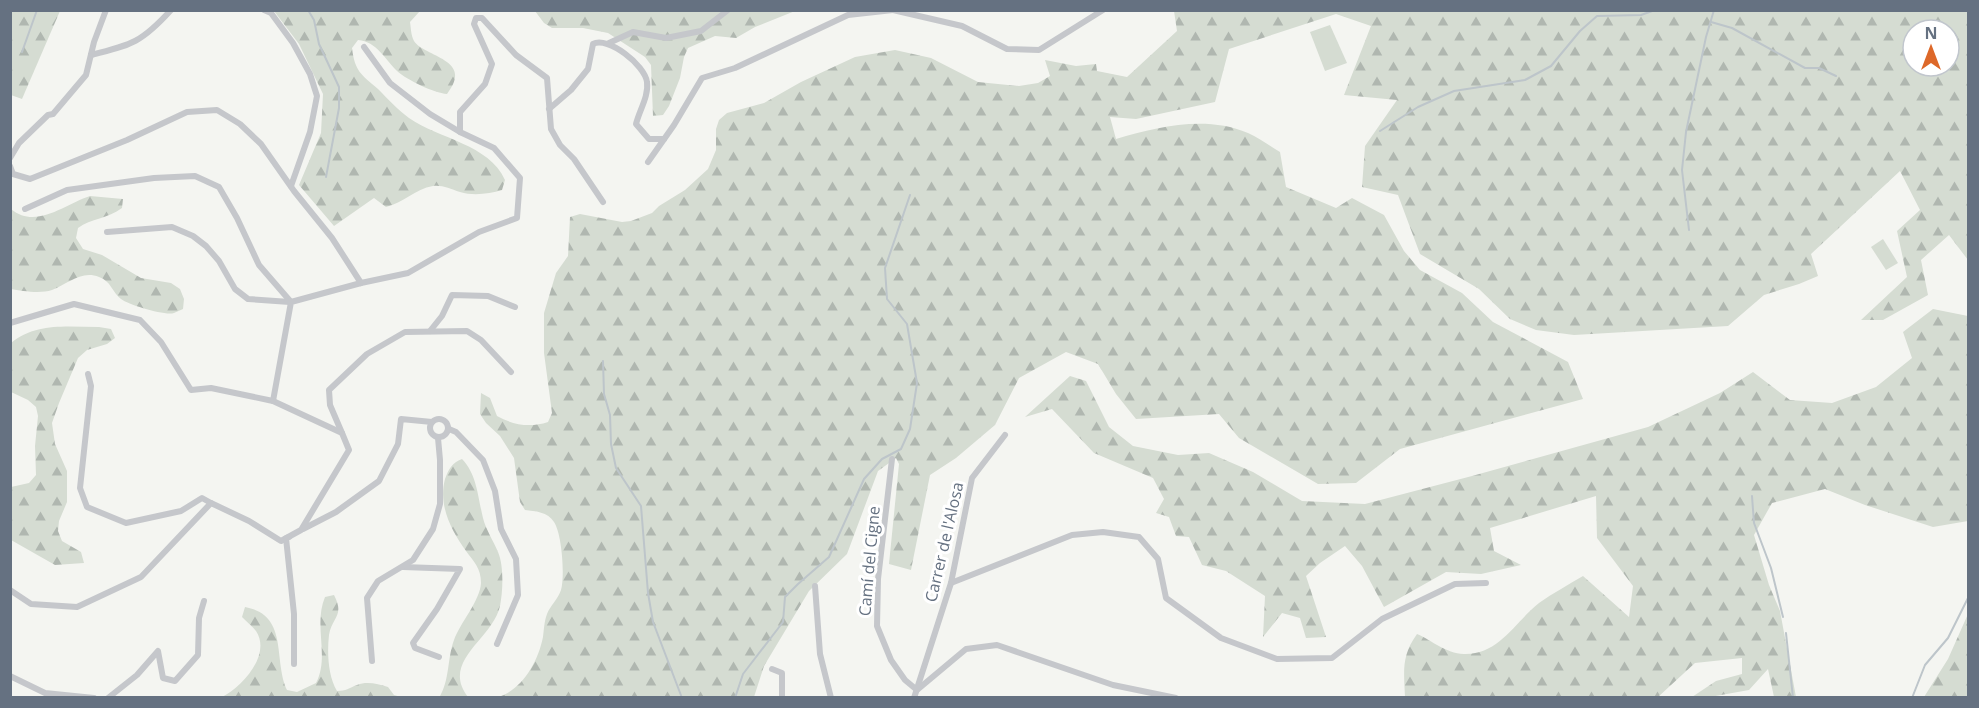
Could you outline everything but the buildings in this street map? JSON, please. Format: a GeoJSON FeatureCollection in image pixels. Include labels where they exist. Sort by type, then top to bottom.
{"type":"FeatureCollection","features":[{"type":"Feature","properties":{"kind":"street"},"geometry":{"type":"LineString","coordinates":[[10,158],[19,143],[48,115],[53,114],[86,75],[106,10]]}},
{"type":"Feature","properties":{"kind":"street"},"geometry":{"type":"LineString","coordinates":[[91,55],[135,43],[152,30],[171,10]]}},
{"type":"Feature","properties":{"kind":"street"},"geometry":{"type":"LineString","coordinates":[[264,10],[271,13],[293,43],[310,74],[316,96],[310,132],[291,186]]}},
{"type":"Feature","properties":{"kind":"street"},"geometry":{"type":"LineString","coordinates":[[609,43],[633,32],[666,38],[701,31],[728,10]]}},
{"type":"Feature","properties":{"kind":"street"},"geometry":{"type":"LineString","coordinates":[[648,162],[702,78],[735,68],[848,15],[893,10],[962,26],[1007,49],[1039,50],[1102,10]]}},
{"type":"Feature","properties":{"kind":"street"},"geometry":{"type":"LineString","coordinates":[[460,132],[460,112],[485,84],[492,64],[475,18],[482,18],[516,55],[547,78],[551,129],[560,145],[574,159],[603,202]]}},
{"type":"Feature","properties":{"kind":"street"},"geometry":{"type":"LineString","coordinates":[[549,110],[588,69],[593,44],[599,41],[609,43],[639,66],[647,81],[645,98],[636,124],[649,139],[664,139]]}},
{"type":"Feature","properties":{"kind":"street"},"geometry":{"type":"LineString","coordinates":[[107,232],[172,227],[193,236],[207,246],[236,289],[248,299],[291,302],[361,282],[408,273],[479,232],[517,218],[520,178],[494,148],[460,132],[430,114],[390,83],[364,47]]}},
{"type":"Feature","properties":{"kind":"street"},"geometry":{"type":"LineString","coordinates":[[10,166],[13,174],[30,179],[128,140],[187,112],[217,110],[240,124],[261,144],[332,238],[361,282]]}},
{"type":"Feature","properties":{"kind":"street"},"geometry":{"type":"LineString","coordinates":[[25,209],[68,190],[154,178],[195,176],[219,188],[237,218],[259,265],[291,302]]}},
{"type":"Feature","properties":{"kind":"street"},"geometry":{"type":"LineString","coordinates":[[430,331],[442,316],[452,296],[488,296],[515,307]]}},
{"type":"Feature","properties":{"kind":"street"},"geometry":{"type":"LineString","coordinates":[[273,400],[291,302]]}},
{"type":"Feature","properties":{"kind":"street"},"geometry":{"type":"LineString","coordinates":[[10,323],[74,304],[140,320],[161,342],[191,390],[211,388],[273,400],[342,433]]}},
{"type":"Feature","properties":{"kind":"street"},"geometry":{"type":"LineString","coordinates":[[88,374],[90,386],[80,488],[87,507],[126,523],[181,511],[202,498],[249,521],[281,541],[301,530],[349,450],[330,405],[329,390],[367,354],[405,332],[467,331],[481,340],[510,372]]}},
{"type":"Feature","properties":{"kind":"street"},"geometry":{"type":"LineString","coordinates":[[286,538],[336,512],[379,481],[398,444],[401,419],[432,422],[443,419],[449,429],[447,435],[438,438]]}},
{"type":"Feature","properties":{"kind":"street"},"geometry":{"type":"LineString","coordinates":[[372,661],[367,598],[378,581],[413,560],[433,528],[440,504],[438,438],[431,433],[432,422]]}},
{"type":"Feature","properties":{"kind":"street"},"geometry":{"type":"LineString","coordinates":[[449,429],[456,432],[483,460],[495,491],[501,529],[516,559],[518,595],[497,644]]}},
{"type":"Feature","properties":{"kind":"street","name":"Carrer de l'Alosa"},"geometry":{"type":"LineString","coordinates":[[914,698],[951,583],[972,478],[1005,435]]}},
{"type":"Feature","properties":{"kind":"street","name":"Camí del Cigne"},"geometry":{"type":"LineString","coordinates":[[892,459],[878,579],[877,626],[891,660],[905,680],[917,690]]}},
{"type":"Feature","properties":{"kind":"street"},"geometry":{"type":"LineString","coordinates":[[10,590],[30,604],[77,607],[141,577],[211,503]]}},
{"type":"Feature","properties":{"kind":"street"},"geometry":{"type":"LineString","coordinates":[[951,583],[1071,535],[1103,532],[1139,537],[1158,560],[1166,598],[1221,638],[1277,659],[1332,658],[1382,619],[1455,584],[1486,583]]}},
{"type":"Feature","properties":{"kind":"street"},"geometry":{"type":"LineString","coordinates":[[286,538],[294,614],[294,664]]}},
{"type":"Feature","properties":{"kind":"street"},"geometry":{"type":"LineString","coordinates":[[402,567],[460,569],[437,609],[412,643],[415,648],[439,657]]}},
{"type":"Feature","properties":{"kind":"street"},"geometry":{"type":"LineString","coordinates":[[815,586],[820,654],[831,698]]}},
{"type":"Feature","properties":{"kind":"street"},"geometry":{"type":"LineString","coordinates":[[108,698],[137,675],[158,651],[163,678],[175,681],[198,655],[199,618],[204,601]]}},
{"type":"Feature","properties":{"kind":"street"},"geometry":{"type":"LineString","coordinates":[[917,690],[966,649],[998,645],[1113,685],[1176,698]]}},
{"type":"Feature","properties":{"kind":"street"},"geometry":{"type":"LineString","coordinates":[[772,669],[782,673],[782,698]]}},
{"type":"Feature","properties":{"kind":"street"},"geometry":{"type":"LineString","coordinates":[[10,676],[45,693],[94,698]]}},
{"type":"Feature","properties":{"kind":"green space"},"geometry":{"type":"Polygon","coordinates":[[[11,10],[60,11],[22,99],[11,95],[11,10]]]}},
{"type":"Feature","properties":{"kind":"green space"},"geometry":{"type":"Polygon","coordinates":[[[274,11],[420,11],[410,22],[412,36],[419,46],[452,66],[455,73],[454,82],[447,94],[428,89],[407,78],[397,71],[380,51],[365,41],[358,40],[352,48],[357,68],[409,118],[476,150],[487,158],[498,168],[505,180],[502,190],[470,194],[433,186],[386,207],[374,198],[334,226],[299,185],[321,133],[323,94],[299,44],[274,11]]]}},
{"type":"Feature","properties":{"kind":"green space"},"geometry":{"type":"Polygon","coordinates":[[[535,11],[795,11],[755,27],[736,38],[715,36],[688,48],[669,106],[663,115],[653,116],[651,65],[645,57],[608,33],[583,28],[552,28],[544,23],[535,11]]]}},
{"type":"Feature","properties":{"kind":"green space"},"geometry":{"type":"Polygon","coordinates":[[[1174,11],[1968,11],[1968,260],[1949,235],[1921,260],[1928,295],[1883,320],[1861,320],[1907,277],[1897,231],[1920,210],[1900,171],[1811,254],[1818,276],[1764,295],[1728,326],[1574,335],[1536,330],[1510,319],[1479,289],[1420,254],[1398,195],[1362,187],[1365,146],[1397,100],[1344,95],[1371,26],[1336,14],[1229,49],[1215,102],[1136,119],[1110,117],[1116,139],[1148,130],[1198,124],[1232,128],[1256,137],[1280,152],[1286,187],[1336,208],[1352,198],[1384,215],[1404,251],[1420,270],[1462,293],[1493,322],[1568,362],[1583,399],[1400,449],[1356,483],[1318,484],[1239,438],[1219,414],[1136,419],[1116,394],[1098,364],[1066,352],[1019,378],[995,425],[956,458],[930,475],[911,570],[889,564],[899,464],[896,458],[878,471],[847,554],[809,591],[764,666],[754,697],[498,697],[521,682],[533,665],[541,646],[547,614],[561,590],[563,565],[561,545],[554,522],[545,514],[525,510],[520,502],[514,458],[500,436],[480,414],[481,393],[490,398],[497,416],[503,419],[528,425],[548,422],[552,413],[544,353],[544,313],[556,273],[568,256],[570,217],[580,214],[622,222],[652,213],[685,190],[708,169],[716,150],[716,129],[719,120],[727,113],[764,103],[801,82],[855,57],[895,50],[931,58],[978,82],[1019,86],[1038,83],[1050,76],[1045,60],[1076,66],[1096,64],[1097,71],[1127,77],[1177,31],[1174,11]]]}},
{"type":"Feature","properties":{"kind":"green space"},"geometry":{"type":"Polygon","coordinates":[[[1330,25],[1347,63],[1325,71],[1310,32],[1330,25]]]}},
{"type":"Feature","properties":{"kind":"green space"},"geometry":{"type":"Polygon","coordinates":[[[90,196],[123,199],[122,208],[78,228],[76,238],[83,249],[102,255],[141,278],[171,283],[180,289],[184,299],[183,309],[169,314],[131,304],[121,299],[106,281],[92,275],[80,276],[47,291],[31,292],[11,289],[11,209],[21,215],[40,216],[90,196]]]}},
{"type":"Feature","properties":{"kind":"green space"},"geometry":{"type":"Polygon","coordinates":[[[1883,239],[1898,263],[1886,270],[1871,247],[1883,239]]]}},
{"type":"Feature","properties":{"kind":"green space"},"geometry":{"type":"Polygon","coordinates":[[[1933,309],[1968,316],[1968,521],[1933,527],[1865,505],[1825,489],[1772,503],[1754,535],[1769,585],[1780,611],[1796,697],[1774,697],[1768,669],[1749,690],[1710,697],[1692,697],[1716,681],[1742,674],[1742,658],[1695,663],[1658,697],[1405,697],[1406,657],[1417,634],[1457,653],[1476,653],[1497,643],[1539,603],[1583,576],[1629,617],[1633,586],[1597,538],[1596,496],[1490,528],[1494,551],[1521,565],[1481,574],[1446,572],[1384,607],[1362,566],[1345,546],[1306,576],[1326,637],[1306,638],[1300,618],[1282,613],[1263,637],[1265,596],[1226,571],[1202,565],[1189,537],[1176,536],[1169,517],[1156,513],[1164,499],[1153,478],[1094,453],[1052,409],[1025,417],[1070,376],[1086,381],[1109,427],[1133,446],[1178,455],[1209,453],[1253,472],[1302,501],[1365,504],[1648,427],[1720,393],[1753,372],[1790,400],[1832,403],[1876,387],[1912,358],[1903,332],[1933,309]]]}},
{"type":"Feature","properties":{"kind":"green space"},"geometry":{"type":"Polygon","coordinates":[[[53,327],[111,329],[115,338],[107,344],[87,350],[78,358],[52,423],[55,444],[67,471],[67,502],[59,521],[58,531],[62,541],[81,552],[84,563],[55,565],[11,540],[11,487],[29,483],[36,475],[35,446],[38,416],[36,407],[28,400],[11,392],[11,343],[31,332],[53,327]]]}},
{"type":"Feature","properties":{"kind":"green space"},"geometry":{"type":"Polygon","coordinates":[[[462,459],[474,479],[484,522],[500,558],[502,593],[495,618],[471,650],[460,672],[461,684],[468,697],[439,698],[445,684],[454,640],[474,604],[481,583],[478,569],[455,535],[447,517],[443,498],[448,472],[451,466],[462,459]]]}},
{"type":"Feature","properties":{"kind":"green space"},"geometry":{"type":"Polygon","coordinates":[[[334,595],[338,612],[329,635],[328,657],[337,691],[372,683],[388,687],[394,695],[401,697],[222,697],[238,686],[252,670],[260,650],[260,640],[256,631],[242,617],[245,607],[259,612],[268,619],[274,629],[287,690],[297,692],[316,683],[322,662],[320,619],[322,608],[325,597],[334,595]]]}},
{"type":"Feature","properties":{"kind":"green space"},"geometry":{"type":"Polygon","coordinates":[[[1968,614],[1968,697],[1924,697],[1948,659],[1968,614]]]}},
{"type":"Feature","properties":{"kind":"waterway"},"geometry":{"type":"LineString","coordinates":[[22,52],[37,10]]}},
{"type":"Feature","properties":{"kind":"waterway"},"geometry":{"type":"LineString","coordinates":[[308,10],[314,20],[319,44],[339,87],[339,108],[326,177]]}},
{"type":"Feature","properties":{"kind":"waterway"},"geometry":{"type":"LineString","coordinates":[[1380,131],[1418,107],[1454,91],[1525,80],[1551,66],[1580,31],[1597,16],[1641,15],[1655,10]]}},
{"type":"Feature","properties":{"kind":"waterway"},"geometry":{"type":"LineString","coordinates":[[1689,230],[1682,170],[1686,132],[1714,10]]}},
{"type":"Feature","properties":{"kind":"waterway"},"geometry":{"type":"LineString","coordinates":[[1711,22],[1732,28],[1805,68],[1819,68],[1836,76]]}},
{"type":"Feature","properties":{"kind":"waterway"},"geometry":{"type":"LineString","coordinates":[[735,698],[743,674],[783,622],[785,597],[829,557],[864,479],[882,459],[901,449],[910,429],[917,383],[907,324],[887,299],[885,268],[910,195]]}},
{"type":"Feature","properties":{"kind":"waterway"},"geometry":{"type":"LineString","coordinates":[[603,361],[604,394],[610,415],[611,444],[616,468],[641,506],[648,593],[653,622],[682,698]]}},
{"type":"Feature","properties":{"kind":"waterway"},"geometry":{"type":"LineString","coordinates":[[1752,496],[1754,523],[1771,568],[1783,617]]}},
{"type":"Feature","properties":{"kind":"waterway"},"geometry":{"type":"LineString","coordinates":[[1912,698],[1925,665],[1948,638],[1968,598]]}},
{"type":"Feature","properties":{"kind":"waterway"},"geometry":{"type":"LineString","coordinates":[[1786,633],[1793,698]]}}]}
